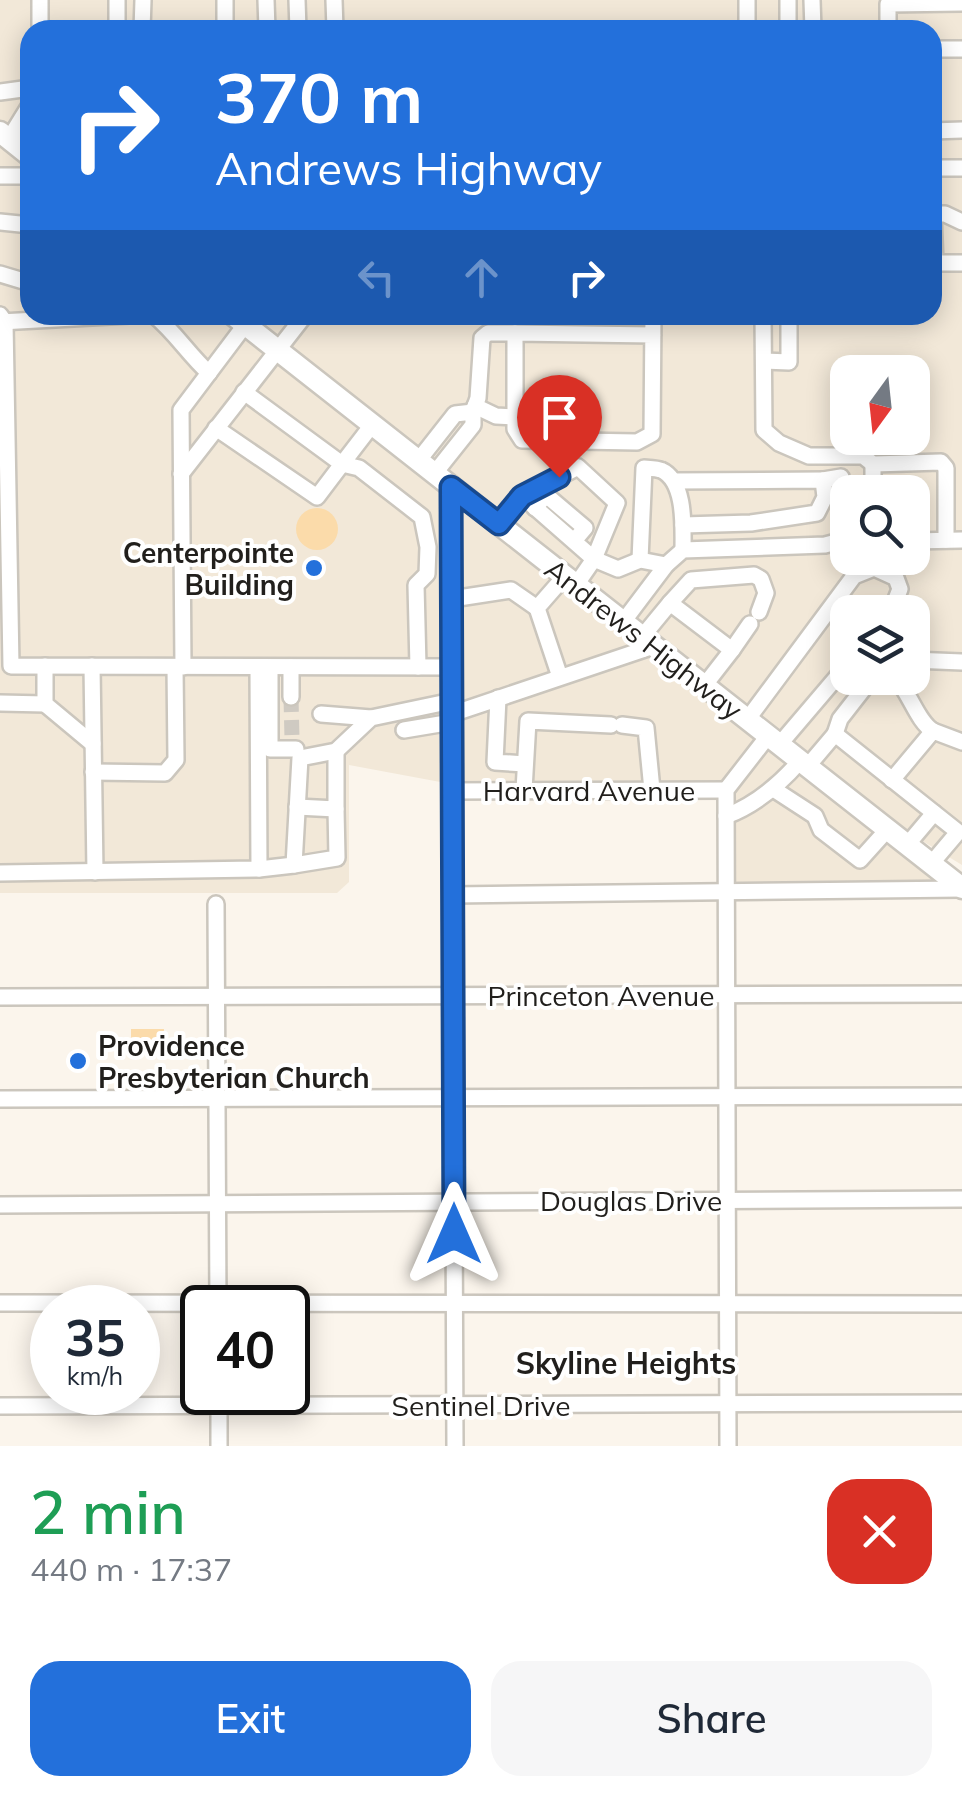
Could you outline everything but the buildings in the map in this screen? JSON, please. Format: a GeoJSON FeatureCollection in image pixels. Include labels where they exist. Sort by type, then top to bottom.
{"type":"FeatureCollection","features":[{"type":"Feature","properties":{"kind":"main road","name":"Andrews Highway"},"geometry":{"type":"LineString","coordinates":[[245,325],[962,889]]}},
{"type":"Feature","properties":{"kind":"street"},"geometry":{"type":"LineString","coordinates":[[888,20],[888,4],[962,3]]}},
{"type":"Feature","properties":{"kind":"street"},"geometry":{"type":"LineString","coordinates":[[2,320],[5,666],[452,668]]}},
{"type":"Feature","properties":{"kind":"street"},"geometry":{"type":"LineString","coordinates":[[166,325],[175,333],[184,352],[209,373]]}},
{"type":"Feature","properties":{"kind":"street"},"geometry":{"type":"LineString","coordinates":[[94,772],[165,773],[176,760],[181,410],[209,373],[236,325]]}},
{"type":"Feature","properties":{"kind":"street"},"geometry":{"type":"LineString","coordinates":[[182,474],[297,325]]}},
{"type":"Feature","properties":{"kind":"street"},"geometry":{"type":"LineString","coordinates":[[515,333],[515,430],[522,440],[637,442],[652,434],[653,325]]}},
{"type":"Feature","properties":{"kind":"street"},"geometry":{"type":"LineString","coordinates":[[763,325],[764,430],[779,443],[809,456],[864,456],[873,464],[941,462],[946,468],[954,540]]}},
{"type":"Feature","properties":{"kind":"street"},"geometry":{"type":"LineString","coordinates":[[764,362],[789,362],[789,325]]}},
{"type":"Feature","properties":{"kind":"street"},"geometry":{"type":"LineString","coordinates":[[474,409],[482,338],[488,333],[653,335]]}},
{"type":"Feature","properties":{"kind":"street"},"geometry":{"type":"LineString","coordinates":[[244,392],[342,464],[358,468],[422,516],[428,547],[427,574],[416,584],[418,667]]}},
{"type":"Feature","properties":{"kind":"street"},"geometry":{"type":"LineString","coordinates":[[455,1446],[452,600],[435,474],[454,414],[474,409],[515,417]]}},
{"type":"Feature","properties":{"kind":"street"},"geometry":{"type":"LineString","coordinates":[[216,428],[317,496],[372,425]]}},
{"type":"Feature","properties":{"kind":"street"},"geometry":{"type":"LineString","coordinates":[[873,464],[873,475]]}},
{"type":"Feature","properties":{"kind":"street"},"geometry":{"type":"LineString","coordinates":[[499,524],[578,466],[618,503],[594,559],[538,608]]}},
{"type":"Feature","properties":{"kind":"street"},"geometry":{"type":"LineString","coordinates":[[640,560],[644,468],[660,469],[674,481],[684,550]]}},
{"type":"Feature","properties":{"kind":"street"},"geometry":{"type":"LineString","coordinates":[[623,622],[666,565],[684,550],[844,540],[840,477],[674,481]]}},
{"type":"Feature","properties":{"kind":"street"},"geometry":{"type":"LineString","coordinates":[[683,525],[766,522],[817,514],[824,496],[823,480]]}},
{"type":"Feature","properties":{"kind":"street"},"geometry":{"type":"LineString","coordinates":[[529,502],[594,559],[618,570],[640,560],[666,565]]}},
{"type":"Feature","properties":{"kind":"street"},"geometry":{"type":"LineString","coordinates":[[840,595],[854,576],[874,568],[896,578],[898,595]]}},
{"type":"Feature","properties":{"kind":"street"},"geometry":{"type":"LineString","coordinates":[[404,730],[560,678],[648,642],[670,603],[692,580],[754,575],[761,579],[766,593],[754,618],[704,686]]}},
{"type":"Feature","properties":{"kind":"street"},"geometry":{"type":"LineString","coordinates":[[452,600],[512,590],[538,608],[560,678]]}},
{"type":"Feature","properties":{"kind":"street"},"geometry":{"type":"LineString","coordinates":[[670,603],[732,650]]}},
{"type":"Feature","properties":{"kind":"street"},"geometry":{"type":"LineString","coordinates":[[748,720],[830,609]]}},
{"type":"Feature","properties":{"kind":"street"},"geometry":{"type":"LineString","coordinates":[[930,661],[962,662]]}},
{"type":"Feature","properties":{"kind":"street"},"geometry":{"type":"LineString","coordinates":[[45,666],[46,704]]}},
{"type":"Feature","properties":{"kind":"street"},"geometry":{"type":"LineString","coordinates":[[92,666],[95,872]]}},
{"type":"Feature","properties":{"kind":"street"},"geometry":{"type":"LineString","coordinates":[[264,667],[270,749],[336,751]]}},
{"type":"Feature","properties":{"kind":"street"},"geometry":{"type":"LineString","coordinates":[[259,870],[264,667]]}},
{"type":"Feature","properties":{"kind":"street"},"geometry":{"type":"LineString","coordinates":[[290,667],[291,697]]}},
{"type":"Feature","properties":{"kind":"street"},"geometry":{"type":"LineString","coordinates":[[728,1446],[726,790],[830,682]]}},
{"type":"Feature","properties":{"kind":"street"},"geometry":{"type":"LineString","coordinates":[[726,816],[775,790],[804,764],[835,734],[840,718],[858,695]]}},
{"type":"Feature","properties":{"kind":"street"},"geometry":{"type":"LineString","coordinates":[[910,695],[923,725],[962,742]]}},
{"type":"Feature","properties":{"kind":"street"},"geometry":{"type":"LineString","coordinates":[[498,698],[495,762],[525,764]]}},
{"type":"Feature","properties":{"kind":"street"},"geometry":{"type":"LineString","coordinates":[[0,703],[46,704],[93,744]]}},
{"type":"Feature","properties":{"kind":"street"},"geometry":{"type":"LineString","coordinates":[[321,714],[370,718],[452,712]]}},
{"type":"Feature","properties":{"kind":"street"},"geometry":{"type":"LineString","coordinates":[[0,873],[259,870],[337,858],[336,751],[370,718]]}},
{"type":"Feature","properties":{"kind":"street"},"geometry":{"type":"LineString","coordinates":[[524,790],[528,722],[646,728],[652,790]]}},
{"type":"Feature","properties":{"kind":"street"},"geometry":{"type":"LineString","coordinates":[[892,780],[933,731]]}},
{"type":"Feature","properties":{"kind":"street"},"geometry":{"type":"LineString","coordinates":[[835,734],[958,832],[931,864]]}},
{"type":"Feature","properties":{"kind":"street"},"geometry":{"type":"LineString","coordinates":[[294,864],[296,749]]}},
{"type":"Feature","properties":{"kind":"street","name":"Harvard Avenue"},"geometry":{"type":"LineString","coordinates":[[452,790],[726,790]]}},
{"type":"Feature","properties":{"kind":"street"},"geometry":{"type":"LineString","coordinates":[[775,790],[816,816],[820,830],[860,860],[864,872],[858,890]]}},
{"type":"Feature","properties":{"kind":"street"},"geometry":{"type":"LineString","coordinates":[[816,816],[837,790]]}},
{"type":"Feature","properties":{"kind":"street"},"geometry":{"type":"LineString","coordinates":[[297,807],[336,809]]}},
{"type":"Feature","properties":{"kind":"street"},"geometry":{"type":"LineString","coordinates":[[907,845],[934,813]]}},
{"type":"Feature","properties":{"kind":"street"},"geometry":{"type":"LineString","coordinates":[[860,860],[887,830]]}},
{"type":"Feature","properties":{"kind":"street"},"geometry":{"type":"LineString","coordinates":[[453,896],[962,889]]}},
{"type":"Feature","properties":{"kind":"street"},"geometry":{"type":"LineString","coordinates":[[216,904],[218,1285]]}},
{"type":"Feature","properties":{"kind":"street","name":"Princeton Avenue"},"geometry":{"type":"LineString","coordinates":[[0,997],[962,994]]}},
{"type":"Feature","properties":{"kind":"street"},"geometry":{"type":"LineString","coordinates":[[0,1099],[962,1096]]}},
{"type":"Feature","properties":{"kind":"street","name":"Douglas Drive"},"geometry":{"type":"LineString","coordinates":[[0,1204],[962,1199]]}},
{"type":"Feature","properties":{"kind":"street"},"geometry":{"type":"LineString","coordinates":[[0,1303],[180,1304]]}},
{"type":"Feature","properties":{"kind":"street"},"geometry":{"type":"LineString","coordinates":[[310,1303],[962,1304]]}},
{"type":"Feature","properties":{"kind":"street","name":"Sentinel Drive"},"geometry":{"type":"LineString","coordinates":[[0,1406],[180,1400]]}},
{"type":"Feature","properties":{"kind":"street","name":"Sentinel Drive"},"geometry":{"type":"LineString","coordinates":[[310,1401],[455,1405],[962,1404]]}},
{"type":"Feature","properties":{"kind":"street"},"geometry":{"type":"LineString","coordinates":[[219,1415],[219,1446]]}},
{"type":"Feature","properties":{"kind":"shaded area"},"geometry":{"type":"Polygon","coordinates":[[[0,0],[962,0],[962,865],[819,778],[955,890],[726,892],[726,790],[451,784],[349,765],[349,882],[337,893],[0,893],[0,0]]]}},
{"type":"Feature","properties":{"kind":"shaded area"},"geometry":{"type":"Polygon","coordinates":[[[317,508],[332,514],[338,529],[332,544],[317,550],[302,544],[296,529],[302,514],[317,508]]]}},
{"type":"Feature","properties":{"kind":"shaded area"},"geometry":{"type":"Polygon","coordinates":[[[131,1029],[164,1029],[163,1048],[131,1048],[131,1029]]]}},
{"type":"Feature","properties":{"kind":"tunnel"},"geometry":{"type":"LineString","coordinates":[[291,697],[292,739]]}},
{"type":"Feature","properties":{"kind":"place","name":"Centerpointe Building"},"geometry":{"type":"Point","coordinates":[314,568]}},
{"type":"Feature","properties":{"kind":"place","name":"Providence Presbyterian Church"},"geometry":{"type":"Point","coordinates":[78,1061]}},
{"type":"Feature","properties":{"kind":"district","name":"Skyline Heights"},"geometry":{"type":"Point","coordinates":[626,1363]}},
{"type":"Feature","properties":{"kind":"route"},"geometry":{"type":"LineString","coordinates":[[454,1234],[451,487],[499,524],[522,496],[559,477]]}}]}
